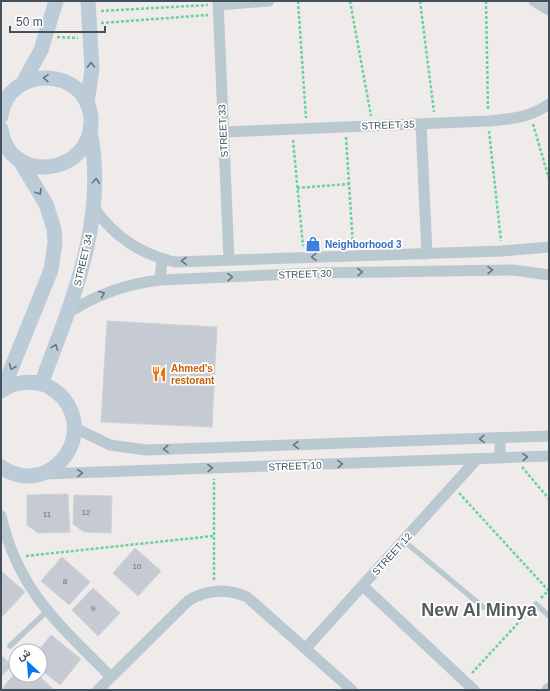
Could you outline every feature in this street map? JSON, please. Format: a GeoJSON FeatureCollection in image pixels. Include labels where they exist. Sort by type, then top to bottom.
{"type":"FeatureCollection","features":[{"type":"Feature","properties":{"kind":"street"},"geometry":{"type":"LineString","coordinates":[[1,116],[7,99],[33,67],[47,36],[56,1]]}},
{"type":"Feature","properties":{"kind":"street"},"geometry":{"type":"LineString","coordinates":[[218,7],[269,1]]}},
{"type":"Feature","properties":{"kind":"street"},"geometry":{"type":"LineString","coordinates":[[534,1],[549,10]]}},
{"type":"Feature","properties":{"kind":"street","name":"STREET 33"},"geometry":{"type":"LineString","coordinates":[[218,7],[229,260]]}},
{"type":"Feature","properties":{"kind":"street"},"geometry":{"type":"LineString","coordinates":[[87,104],[92,69],[89,12]]}},
{"type":"Feature","properties":{"kind":"street"},"geometry":{"type":"LineString","coordinates":[[13,90],[41,78],[60,79],[71,85],[80,93],[87,104]]}},
{"type":"Feature","properties":{"kind":"street","name":"STREET 34"},"geometry":{"type":"LineString","coordinates":[[41,384],[80,276],[94,208],[96,175],[90,130],[91,117],[87,104]]}},
{"type":"Feature","properties":{"kind":"street","name":"STREET 35"},"geometry":{"type":"LineString","coordinates":[[224,132],[488,121],[520,118],[531,115],[549,104]]}},
{"type":"Feature","properties":{"kind":"street"},"geometry":{"type":"LineString","coordinates":[[421,124],[427,254]]}},
{"type":"Feature","properties":{"kind":"street"},"geometry":{"type":"LineString","coordinates":[[1,128],[11,156],[46,204],[53,223],[55,243],[51,270],[2,390]]}},
{"type":"Feature","properties":{"kind":"street"},"geometry":{"type":"LineString","coordinates":[[11,156],[32,166],[47,168],[62,164],[76,156],[85,144],[90,130]]}},
{"type":"Feature","properties":{"kind":"street","name":"STREET 30"},"geometry":{"type":"LineString","coordinates":[[94,208],[102,220],[123,240],[135,248],[162,259],[175,262],[508,251],[549,247]]}},
{"type":"Feature","properties":{"kind":"street"},"geometry":{"type":"LineString","coordinates":[[508,251],[513,270]]}},
{"type":"Feature","properties":{"kind":"street"},"geometry":{"type":"LineString","coordinates":[[160,280],[162,259]]}},
{"type":"Feature","properties":{"kind":"street","name":"STREET 30"},"geometry":{"type":"LineString","coordinates":[[68,312],[96,296],[112,290],[144,282],[160,280],[317,273],[513,270],[549,275]]}},
{"type":"Feature","properties":{"kind":"street"},"geometry":{"type":"LineString","coordinates":[[2,390],[21,383],[41,384],[52,388],[68,405],[73,416],[75,428],[73,443],[66,457],[55,467],[41,474],[17,475],[3,470]]}},
{"type":"Feature","properties":{"kind":"street","name":"STREET 10"},"geometry":{"type":"LineString","coordinates":[[75,428],[110,445],[134,450],[549,436]]}},
{"type":"Feature","properties":{"kind":"street"},"geometry":{"type":"LineString","coordinates":[[500,438],[500,458]]}},
{"type":"Feature","properties":{"kind":"street","name":"STREET 10"},"geometry":{"type":"LineString","coordinates":[[41,474],[549,456]]}},
{"type":"Feature","properties":{"kind":"street","name":"STREET 12"},"geometry":{"type":"LineString","coordinates":[[306,648],[477,459]]}},
{"type":"Feature","properties":{"kind":"street"},"geometry":{"type":"LineString","coordinates":[[1,516],[13,558],[26,583],[47,611],[110,677]]}},
{"type":"Feature","properties":{"kind":"street"},"geometry":{"type":"LineString","coordinates":[[363,586],[474,690]]}},
{"type":"Feature","properties":{"kind":"street"},"geometry":{"type":"LineString","coordinates":[[98,690],[188,602],[200,594],[214,591],[236,593],[247,597],[352,690]]}},
{"type":"Feature","properties":{"kind":"lane"},"geometry":{"type":"LineString","coordinates":[[404,541],[483,607]]}},
{"type":"Feature","properties":{"kind":"lane"},"geometry":{"type":"LineString","coordinates":[[536,604],[549,616]]}},
{"type":"Feature","properties":{"kind":"lane"},"geometry":{"type":"LineString","coordinates":[[13,643],[47,611]]}},
{"type":"Feature","properties":{"kind":"path"},"geometry":{"type":"LineString","coordinates":[[298,1],[307,129]]}},
{"type":"Feature","properties":{"kind":"path"},"geometry":{"type":"LineString","coordinates":[[350,1],[373,126]]}},
{"type":"Feature","properties":{"kind":"path"},"geometry":{"type":"LineString","coordinates":[[420,1],[435,123]]}},
{"type":"Feature","properties":{"kind":"path"},"geometry":{"type":"LineString","coordinates":[[486,1],[488,121],[508,251]]}},
{"type":"Feature","properties":{"kind":"path"},"geometry":{"type":"LineString","coordinates":[[89,12],[218,7]]}},
{"type":"Feature","properties":{"kind":"path"},"geometry":{"type":"LineString","coordinates":[[89,12],[218,7]]}},
{"type":"Feature","properties":{"kind":"path"},"geometry":{"type":"LineString","coordinates":[[47,36],[90,39]]}},
{"type":"Feature","properties":{"kind":"path"},"geometry":{"type":"LineString","coordinates":[[531,115],[549,178]]}},
{"type":"Feature","properties":{"kind":"path"},"geometry":{"type":"LineString","coordinates":[[346,127],[348,184],[354,256]]}},
{"type":"Feature","properties":{"kind":"path"},"geometry":{"type":"LineString","coordinates":[[292,129],[304,258]]}},
{"type":"Feature","properties":{"kind":"path"},"geometry":{"type":"LineString","coordinates":[[297,188],[348,184]]}},
{"type":"Feature","properties":{"kind":"path"},"geometry":{"type":"LineString","coordinates":[[514,458],[549,499]]}},
{"type":"Feature","properties":{"kind":"path"},"geometry":{"type":"LineString","coordinates":[[214,468],[214,591]]}},
{"type":"Feature","properties":{"kind":"path"},"geometry":{"type":"LineString","coordinates":[[453,486],[549,590],[465,681]]}},
{"type":"Feature","properties":{"kind":"path"},"geometry":{"type":"LineString","coordinates":[[13,558],[214,536]]}},
{"type":"Feature","properties":{"kind":"building","name":"Ahmed's restorant"},"geometry":{"type":"Polygon","coordinates":[[[107,321],[217,327],[212,427],[101,422],[107,321]]]}},
{"type":"Feature","properties":{"kind":"building"},"geometry":{"type":"Polygon","coordinates":[[[68,494],[70,532],[38,533],[27,525],[27,495],[68,494]]]}},
{"type":"Feature","properties":{"kind":"building"},"geometry":{"type":"Polygon","coordinates":[[[74,495],[112,496],[111,533],[84,532],[73,524],[74,495]]]}},
{"type":"Feature","properties":{"kind":"building"},"geometry":{"type":"Polygon","coordinates":[[[135,548],[161,571],[138,596],[113,573],[135,548]]]}},
{"type":"Feature","properties":{"kind":"building"},"geometry":{"type":"Polygon","coordinates":[[[62,557],[90,582],[69,605],[41,581],[62,557]]]}},
{"type":"Feature","properties":{"kind":"building"},"geometry":{"type":"Polygon","coordinates":[[[1,571],[25,592],[1,618],[1,571]]]}},
{"type":"Feature","properties":{"kind":"building"},"geometry":{"type":"Polygon","coordinates":[[[93,588],[120,613],[98,636],[72,610],[93,588]]]}},
{"type":"Feature","properties":{"kind":"building"},"geometry":{"type":"Polygon","coordinates":[[[51,635],[81,659],[60,685],[48,675],[48,643],[44,643],[51,635]]]}},
{"type":"Feature","properties":{"kind":"building"},"geometry":{"type":"Polygon","coordinates":[[[1,655],[8,662],[8,670],[1,676],[1,655]]]}},
{"type":"Feature","properties":{"kind":"building"},"geometry":{"type":"Polygon","coordinates":[[[8,682],[8,683],[47,683],[54,690],[1,690],[8,682]]]}},
{"type":"Feature","properties":{"kind":"place","name":"Neighborhood 3"},"geometry":{"type":"Point","coordinates":[313,244]}},
{"type":"Feature","properties":{"kind":"place","name":"Ahmed's restorant"},"geometry":{"type":"Point","coordinates":[159,374]}},
{"type":"Feature","properties":{"kind":"district","name":"New Al Minya"},"geometry":{"type":"Point","coordinates":[479,610]}}]}
